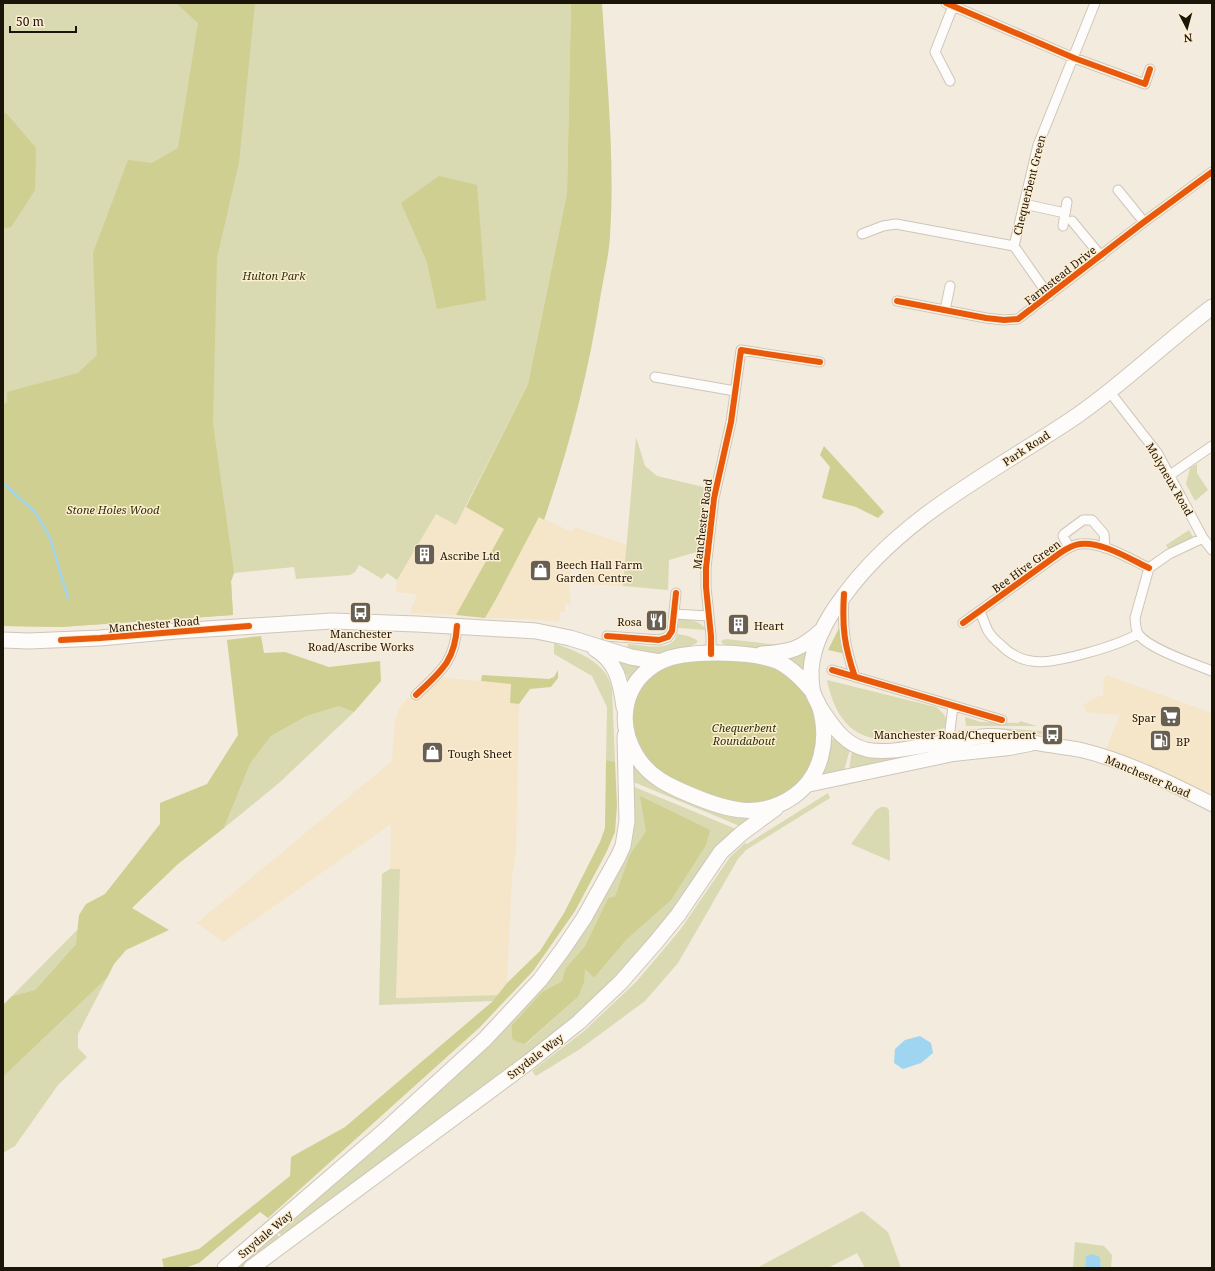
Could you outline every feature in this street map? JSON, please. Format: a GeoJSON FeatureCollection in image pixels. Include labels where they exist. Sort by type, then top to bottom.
{"type":"FeatureCollection","features":[{"type":"Feature","properties":{"kind":"highway","name":"Park Road"},"geometry":{"type":"LineString","coordinates":[[813,692],[811,673],[812,661],[822,630],[844,594],[872,561],[902,532],[981,477],[1079,414],[1212,307]]}},
{"type":"Feature","properties":{"kind":"highway","name":"Manchester Road"},"geometry":{"type":"LineString","coordinates":[[3,640],[29,641],[100,638],[176,631],[332,621],[536,631],[570,638],[631,657],[660,662]]}},
{"type":"Feature","properties":{"kind":"highway","name":"Park Road"},"geometry":{"type":"LineString","coordinates":[[745,655],[787,652],[804,644],[822,630]]}},
{"type":"Feature","properties":{"kind":"highway","name":"Manchester Road"},"geometry":{"type":"LineString","coordinates":[[582,642],[599,652],[613,666],[621,684],[625,710]]}},
{"type":"Feature","properties":{"kind":"highway"},"geometry":{"type":"LineString","coordinates":[[711,654],[745,655],[778,662],[799,676],[813,692],[820,707],[824,726],[822,756],[816,770],[806,785],[796,795],[780,805],[748,811],[731,810],[713,805],[671,787],[657,779],[645,768],[630,743],[625,727],[625,710],[630,693],[636,682],[646,672],[660,662],[675,656],[711,654]]}},
{"type":"Feature","properties":{"kind":"highway","name":"Snydale Way"},"geometry":{"type":"LineString","coordinates":[[225,1268],[383,1132],[485,1039],[540,980],[563,949],[584,918],[618,858],[623,846],[627,821],[625,727]]}},
{"type":"Feature","properties":{"kind":"highway","name":"Snydale Way"},"geometry":{"type":"LineString","coordinates":[[251,1268],[530,1061],[579,1022],[621,982],[656,942],[678,915],[721,852],[742,833],[780,805]]}},
{"type":"Feature","properties":{"kind":"main road","name":"Manchester Road"},"geometry":{"type":"LineString","coordinates":[[820,707],[835,730],[843,738],[854,745],[867,749],[881,751],[952,747],[1009,748],[1035,743],[1056,745],[1122,762],[1170,783],[1212,804]]}},
{"type":"Feature","properties":{"kind":"main road","name":"Manchester Road"},"geometry":{"type":"LineString","coordinates":[[806,785],[952,747]]}},
{"type":"Feature","properties":{"kind":"street","name":"Chequerbent Green"},"geometry":{"type":"LineString","coordinates":[[862,234],[883,226],[896,224],[1014,246],[1038,145],[1095,3]]}},
{"type":"Feature","properties":{"kind":"street"},"geometry":{"type":"LineString","coordinates":[[950,81],[935,52],[949,5],[1074,58],[1144,84],[1150,69]]}},
{"type":"Feature","properties":{"kind":"street","name":"Farmstead Drive"},"geometry":{"type":"LineString","coordinates":[[897,301],[986,318],[1011,320],[1018,319],[1144,222],[1212,172]]}},
{"type":"Feature","properties":{"kind":"street"},"geometry":{"type":"LineString","coordinates":[[1131,189],[1121,193],[1144,222]]}},
{"type":"Feature","properties":{"kind":"street"},"geometry":{"type":"LineString","coordinates":[[1063,226],[1067,202]]}},
{"type":"Feature","properties":{"kind":"street"},"geometry":{"type":"LineString","coordinates":[[1024,204],[1064,213]]}},
{"type":"Feature","properties":{"kind":"street"},"geometry":{"type":"LineString","coordinates":[[1072,221],[1101,256]]}},
{"type":"Feature","properties":{"kind":"street","name":"Farmstead Drive"},"geometry":{"type":"LineString","coordinates":[[1014,246],[1049,296]]}},
{"type":"Feature","properties":{"kind":"street"},"geometry":{"type":"LineString","coordinates":[[945,310],[950,286]]}},
{"type":"Feature","properties":{"kind":"street","name":"Manchester Road"},"geometry":{"type":"LineString","coordinates":[[711,654],[706,568],[714,498],[731,422],[741,350],[820,362]]}},
{"type":"Feature","properties":{"kind":"street"},"geometry":{"type":"LineString","coordinates":[[655,377],[735,391]]}},
{"type":"Feature","properties":{"kind":"street","name":"Molyneux Road"},"geometry":{"type":"LineString","coordinates":[[1109,391],[1150,443],[1170,475],[1203,538],[1212,550]]}},
{"type":"Feature","properties":{"kind":"street"},"geometry":{"type":"LineString","coordinates":[[1170,475],[1212,446]]}},
{"type":"Feature","properties":{"kind":"street","name":"Bee Hive Green"},"geometry":{"type":"LineString","coordinates":[[1069,547],[1063,536],[1064,534],[1083,520],[1087,519],[1094,522],[1104,534],[1106,548]]}},
{"type":"Feature","properties":{"kind":"street"},"geometry":{"type":"LineString","coordinates":[[1203,538],[1168,554],[1149,568],[1135,618],[1138,634],[1152,646],[1212,671]]}},
{"type":"Feature","properties":{"kind":"street","name":"Bee Hive Green"},"geometry":{"type":"LineString","coordinates":[[963,623],[1069,547],[1082,544],[1106,548],[1149,568]]}},
{"type":"Feature","properties":{"kind":"street"},"geometry":{"type":"LineString","coordinates":[[608,636],[664,639],[671,634],[676,593]]}},
{"type":"Feature","properties":{"kind":"street"},"geometry":{"type":"LineString","coordinates":[[844,594],[843,626],[845,646],[855,677]]}},
{"type":"Feature","properties":{"kind":"street"},"geometry":{"type":"LineString","coordinates":[[980,612],[988,631],[995,640],[1011,654],[1028,661],[1040,662],[1059,660],[1122,643],[1138,634]]}},
{"type":"Feature","properties":{"kind":"street"},"geometry":{"type":"LineString","coordinates":[[674,614],[708,616]]}},
{"type":"Feature","properties":{"kind":"street"},"geometry":{"type":"LineString","coordinates":[[416,695],[443,669],[450,658],[456,641],[457,626]]}},
{"type":"Feature","properties":{"kind":"street"},"geometry":{"type":"LineString","coordinates":[[832,670],[1002,720]]}},
{"type":"Feature","properties":{"kind":"street"},"geometry":{"type":"LineString","coordinates":[[952,747],[950,721],[953,706]]}},
{"type":"Feature","properties":{"kind":"shaded area"},"geometry":{"type":"Polygon","coordinates":[[[466,507],[505,529],[456,615],[410,613],[417,594],[396,592],[397,580],[436,514],[456,525],[466,507]]]}},
{"type":"Feature","properties":{"kind":"shaded area","name":"Beech Hall Farm Garden Centre"},"geometry":{"type":"Polygon","coordinates":[[[539,517],[572,532],[574,527],[627,545],[623,586],[585,584],[585,572],[572,568],[568,578],[571,604],[565,604],[565,612],[560,612],[559,622],[530,619],[485,618],[496,599],[539,517]]]}},
{"type":"Feature","properties":{"kind":"shaded area"},"geometry":{"type":"Polygon","coordinates":[[[1106,675],[1212,713],[1212,798],[1158,771],[1106,749],[1120,715],[1086,712],[1083,706],[1092,699],[1103,695],[1104,679],[1106,675]]]}},
{"type":"Feature","properties":{"kind":"shaded area"},"geometry":{"type":"Polygon","coordinates":[[[429,676],[511,684],[510,703],[519,704],[516,852],[512,875],[507,983],[499,995],[396,998],[400,869],[390,869],[391,824],[223,942],[197,923],[392,761],[395,721],[400,707],[429,676]]]}},
{"type":"Feature","properties":{"kind":"green space","name":"Hulton Park"},"geometry":{"type":"Polygon","coordinates":[[[3,3],[571,3],[567,193],[528,384],[456,525],[436,514],[397,580],[387,573],[382,579],[359,565],[355,572],[350,575],[296,579],[294,567],[234,573],[231,581],[233,615],[61,627],[3,626],[3,3]]]}},
{"type":"Feature","properties":{"kind":"green space","name":"Stone Holes Wood"},"geometry":{"type":"Polygon","coordinates":[[[176,3],[255,3],[239,162],[217,258],[213,424],[234,573],[231,581],[233,615],[61,627],[3,626],[3,404],[7,403],[7,392],[78,373],[97,355],[93,253],[128,160],[152,163],[178,148],[198,23],[176,3]]]}},
{"type":"Feature","properties":{"kind":"green space"},"geometry":{"type":"Polygon","coordinates":[[[571,3],[602,3],[610,120],[612,178],[609,250],[591,351],[578,408],[544,520],[539,517],[485,618],[456,615],[504,529],[466,507],[528,384],[567,193],[571,3]]]}},
{"type":"Feature","properties":{"kind":"green space"},"geometry":{"type":"Polygon","coordinates":[[[3,113],[6,113],[36,148],[35,190],[11,227],[3,228],[3,113]]]}},
{"type":"Feature","properties":{"kind":"green space"},"geometry":{"type":"Polygon","coordinates":[[[439,176],[477,185],[486,300],[437,309],[427,262],[401,203],[439,176]]]}},
{"type":"Feature","properties":{"kind":"green space"},"geometry":{"type":"Polygon","coordinates":[[[636,437],[645,466],[657,476],[708,488],[700,551],[669,560],[668,590],[623,586],[636,437]]]}},
{"type":"Feature","properties":{"kind":"green space"},"geometry":{"type":"Polygon","coordinates":[[[824,446],[884,512],[878,518],[856,507],[822,498],[830,467],[820,455],[824,446]]]}},
{"type":"Feature","properties":{"kind":"green space"},"geometry":{"type":"Polygon","coordinates":[[[1197,464],[1197,473],[1208,490],[1195,501],[1186,484],[1190,468],[1197,464]]]}},
{"type":"Feature","properties":{"kind":"green space"},"geometry":{"type":"Polygon","coordinates":[[[1189,530],[1193,537],[1169,550],[1166,545],[1189,530]]]}},
{"type":"Feature","properties":{"kind":"green space"},"geometry":{"type":"Polygon","coordinates":[[[679,619],[698,622],[706,630],[678,628],[679,619]]]}},
{"type":"Feature","properties":{"kind":"green space"},"geometry":{"type":"Polygon","coordinates":[[[841,624],[846,654],[828,650],[841,624]]]}},
{"type":"Feature","properties":{"kind":"green space"},"geometry":{"type":"Polygon","coordinates":[[[677,634],[688,636],[697,640],[697,643],[688,647],[650,654],[627,650],[628,644],[664,646],[675,640],[677,634]]]}},
{"type":"Feature","properties":{"kind":"green space"},"geometry":{"type":"Polygon","coordinates":[[[261,636],[264,653],[285,652],[329,667],[380,661],[381,681],[354,712],[339,706],[307,716],[271,736],[250,764],[224,828],[178,864],[132,908],[169,930],[126,950],[114,964],[107,978],[3,1077],[3,1005],[12,996],[35,990],[76,944],[79,915],[86,904],[105,894],[160,824],[160,803],[207,784],[238,735],[227,640],[261,636]]]}},
{"type":"Feature","properties":{"kind":"green space"},"geometry":{"type":"Polygon","coordinates":[[[726,639],[787,646],[780,648],[735,650],[722,643],[721,641],[726,639]]]}},
{"type":"Feature","properties":{"kind":"green space"},"geometry":{"type":"Polygon","coordinates":[[[554,643],[582,654],[590,659],[598,665],[609,680],[612,689],[615,762],[606,760],[607,707],[592,676],[554,654],[554,643]]]}},
{"type":"Feature","properties":{"kind":"green space"},"geometry":{"type":"Polygon","coordinates":[[[806,650],[810,653],[806,672],[788,659],[788,657],[806,650]]]}},
{"type":"Feature","properties":{"kind":"green space"},"geometry":{"type":"Polygon","coordinates":[[[624,659],[645,663],[629,685],[627,676],[620,664],[624,659]]]}},
{"type":"Feature","properties":{"kind":"green space","name":"Chequerbent Roundabout"},"geometry":{"type":"Polygon","coordinates":[[[691,661],[725,661],[760,664],[776,669],[790,677],[802,688],[814,713],[817,728],[817,743],[813,758],[807,771],[799,782],[789,791],[763,802],[749,804],[734,803],[710,796],[670,778],[653,766],[641,750],[634,730],[633,710],[635,700],[644,684],[657,673],[674,665],[691,661]]]}},
{"type":"Feature","properties":{"kind":"green space"},"geometry":{"type":"Polygon","coordinates":[[[558,670],[558,678],[551,687],[530,689],[519,704],[510,703],[511,684],[481,681],[482,675],[549,679],[554,677],[558,670]]]}},
{"type":"Feature","properties":{"kind":"green space"},"geometry":{"type":"Polygon","coordinates":[[[827,680],[936,707],[945,716],[946,728],[893,739],[867,737],[849,726],[843,719],[833,701],[827,680]]]}},
{"type":"Feature","properties":{"kind":"green space"},"geometry":{"type":"Polygon","coordinates":[[[339,706],[354,712],[279,783],[224,828],[250,764],[271,736],[307,716],[339,706]]]}},
{"type":"Feature","properties":{"kind":"green space"},"geometry":{"type":"Polygon","coordinates":[[[965,717],[981,722],[1019,723],[1020,721],[1037,726],[966,726],[965,717]]]}},
{"type":"Feature","properties":{"kind":"green space"},"geometry":{"type":"Polygon","coordinates":[[[998,728],[1042,731],[1042,734],[1013,731],[962,733],[958,730],[998,728]]]}},
{"type":"Feature","properties":{"kind":"green space"},"geometry":{"type":"Polygon","coordinates":[[[831,739],[835,739],[850,749],[844,771],[821,777],[831,739]]]}},
{"type":"Feature","properties":{"kind":"green space"},"geometry":{"type":"Polygon","coordinates":[[[939,748],[938,752],[849,770],[852,751],[939,748]]]}},
{"type":"Feature","properties":{"kind":"green space"},"geometry":{"type":"Polygon","coordinates":[[[606,760],[615,762],[617,805],[615,832],[606,853],[575,911],[533,971],[479,1028],[268,1218],[260,1212],[199,1263],[185,1268],[164,1268],[162,1259],[199,1249],[290,1176],[291,1157],[345,1127],[493,1001],[507,983],[540,951],[564,913],[600,842],[605,828],[606,760]]]}},
{"type":"Feature","properties":{"kind":"green space"},"geometry":{"type":"Polygon","coordinates":[[[632,762],[658,788],[726,816],[751,819],[742,827],[633,783],[632,762]]]}},
{"type":"Feature","properties":{"kind":"green space"},"geometry":{"type":"Polygon","coordinates":[[[632,786],[736,829],[715,848],[672,912],[626,968],[569,1024],[283,1237],[277,1231],[503,1027],[618,870],[632,786]],[[646,831],[630,854],[615,896],[608,898],[585,946],[565,969],[562,981],[542,992],[512,1025],[512,1039],[526,1044],[578,997],[584,968],[594,978],[628,938],[646,831]]]}},
{"type":"Feature","properties":{"kind":"green space"},"geometry":{"type":"Polygon","coordinates":[[[828,793],[830,798],[746,850],[738,859],[678,963],[645,1001],[580,1049],[536,1076],[532,1071],[583,1032],[637,981],[680,930],[730,857],[745,843],[747,844],[828,793]]]}},
{"type":"Feature","properties":{"kind":"green space"},"geometry":{"type":"Polygon","coordinates":[[[640,796],[710,830],[706,845],[671,900],[628,938],[594,978],[585,969],[584,982],[578,997],[525,1044],[517,1042],[512,1039],[512,1025],[542,992],[562,981],[565,969],[585,946],[608,898],[615,896],[630,854],[646,831],[640,796]]]}},
{"type":"Feature","properties":{"kind":"green space"},"geometry":{"type":"Polygon","coordinates":[[[881,807],[886,807],[889,810],[890,861],[851,844],[876,810],[881,807]]]}},
{"type":"Feature","properties":{"kind":"green space"},"geometry":{"type":"Polygon","coordinates":[[[390,869],[400,869],[396,998],[499,995],[493,1001],[379,1005],[382,874],[390,869]]]}},
{"type":"Feature","properties":{"kind":"green space"},"geometry":{"type":"Polygon","coordinates":[[[78,929],[76,944],[35,990],[12,996],[78,929]]]}},
{"type":"Feature","properties":{"kind":"green space"},"geometry":{"type":"Polygon","coordinates":[[[107,978],[78,1034],[78,1048],[87,1057],[58,1085],[15,1146],[3,1153],[3,1077],[107,978]]]}},
{"type":"Feature","properties":{"kind":"green space"},"geometry":{"type":"Polygon","coordinates":[[[862,1211],[888,1232],[901,1268],[865,1268],[857,1253],[828,1268],[757,1268],[862,1211]]]}},
{"type":"Feature","properties":{"kind":"green space"},"geometry":{"type":"Polygon","coordinates":[[[275,1232],[281,1239],[244,1268],[232,1268],[275,1232]]]}},
{"type":"Feature","properties":{"kind":"green space"},"geometry":{"type":"Polygon","coordinates":[[[1075,1242],[1104,1246],[1112,1255],[1111,1268],[1101,1268],[1101,1263],[1085,1265],[1085,1268],[1073,1268],[1075,1242]]]}},
{"type":"Feature","properties":{"kind":"water"},"geometry":{"type":"Polygon","coordinates":[[[920,1036],[931,1043],[933,1053],[921,1063],[903,1069],[894,1063],[895,1049],[905,1040],[920,1036]]]}},
{"type":"Feature","properties":{"kind":"water"},"geometry":{"type":"Polygon","coordinates":[[[1092,1254],[1100,1257],[1101,1268],[1085,1268],[1086,1256],[1092,1254]]]}},
{"type":"Feature","properties":{"kind":"waterway"},"geometry":{"type":"LineString","coordinates":[[3,483],[35,512],[50,538],[68,598]]}},
{"type":"Feature","properties":{"kind":"cycle path"},"geometry":{"type":"LineString","coordinates":[[946,3],[1074,58],[1145,84],[1150,69]]}},
{"type":"Feature","properties":{"kind":"cycle path"},"geometry":{"type":"LineString","coordinates":[[897,301],[986,318],[1004,320],[1018,319],[1144,222],[1212,172]]}},
{"type":"Feature","properties":{"kind":"cycle path"},"geometry":{"type":"LineString","coordinates":[[711,654],[706,568],[714,498],[731,422],[741,350],[820,362]]}},
{"type":"Feature","properties":{"kind":"cycle path"},"geometry":{"type":"LineString","coordinates":[[963,623],[1060,553],[1074,545],[1097,545],[1149,568]]}},
{"type":"Feature","properties":{"kind":"cycle path"},"geometry":{"type":"LineString","coordinates":[[607,636],[659,640],[668,637],[672,631],[676,593]]}},
{"type":"Feature","properties":{"kind":"cycle path"},"geometry":{"type":"LineString","coordinates":[[844,594],[843,616],[846,645],[855,677]]}},
{"type":"Feature","properties":{"kind":"cycle path"},"geometry":{"type":"LineString","coordinates":[[61,640],[249,626]]}},
{"type":"Feature","properties":{"kind":"cycle path"},"geometry":{"type":"LineString","coordinates":[[416,695],[439,673],[445,665],[453,649],[457,626]]}},
{"type":"Feature","properties":{"kind":"cycle path"},"geometry":{"type":"LineString","coordinates":[[832,670],[1002,720]]}},
{"type":"Feature","properties":{"kind":"place","name":"Ascribe Ltd"},"geometry":{"type":"Point","coordinates":[425,555]}},
{"type":"Feature","properties":{"kind":"place","name":"Beech Hall Farm Garden Centre"},"geometry":{"type":"Point","coordinates":[541,570]}},
{"type":"Feature","properties":{"kind":"place","name":"Manchester Road/Ascribe Works"},"geometry":{"type":"Point","coordinates":[361,613]}},
{"type":"Feature","properties":{"kind":"place","name":"Rosa"},"geometry":{"type":"Point","coordinates":[657,621]}},
{"type":"Feature","properties":{"kind":"place","name":"Heart"},"geometry":{"type":"Point","coordinates":[738,625]}},
{"type":"Feature","properties":{"kind":"place","name":"Spar"},"geometry":{"type":"Point","coordinates":[1171,717]}},
{"type":"Feature","properties":{"kind":"place","name":"Manchester Road/Chequerbent"},"geometry":{"type":"Point","coordinates":[1052,734]}},
{"type":"Feature","properties":{"kind":"place","name":"BP"},"geometry":{"type":"Point","coordinates":[1160,741]}},
{"type":"Feature","properties":{"kind":"place","name":"Tough Sheet"},"geometry":{"type":"Point","coordinates":[433,753]}}]}
